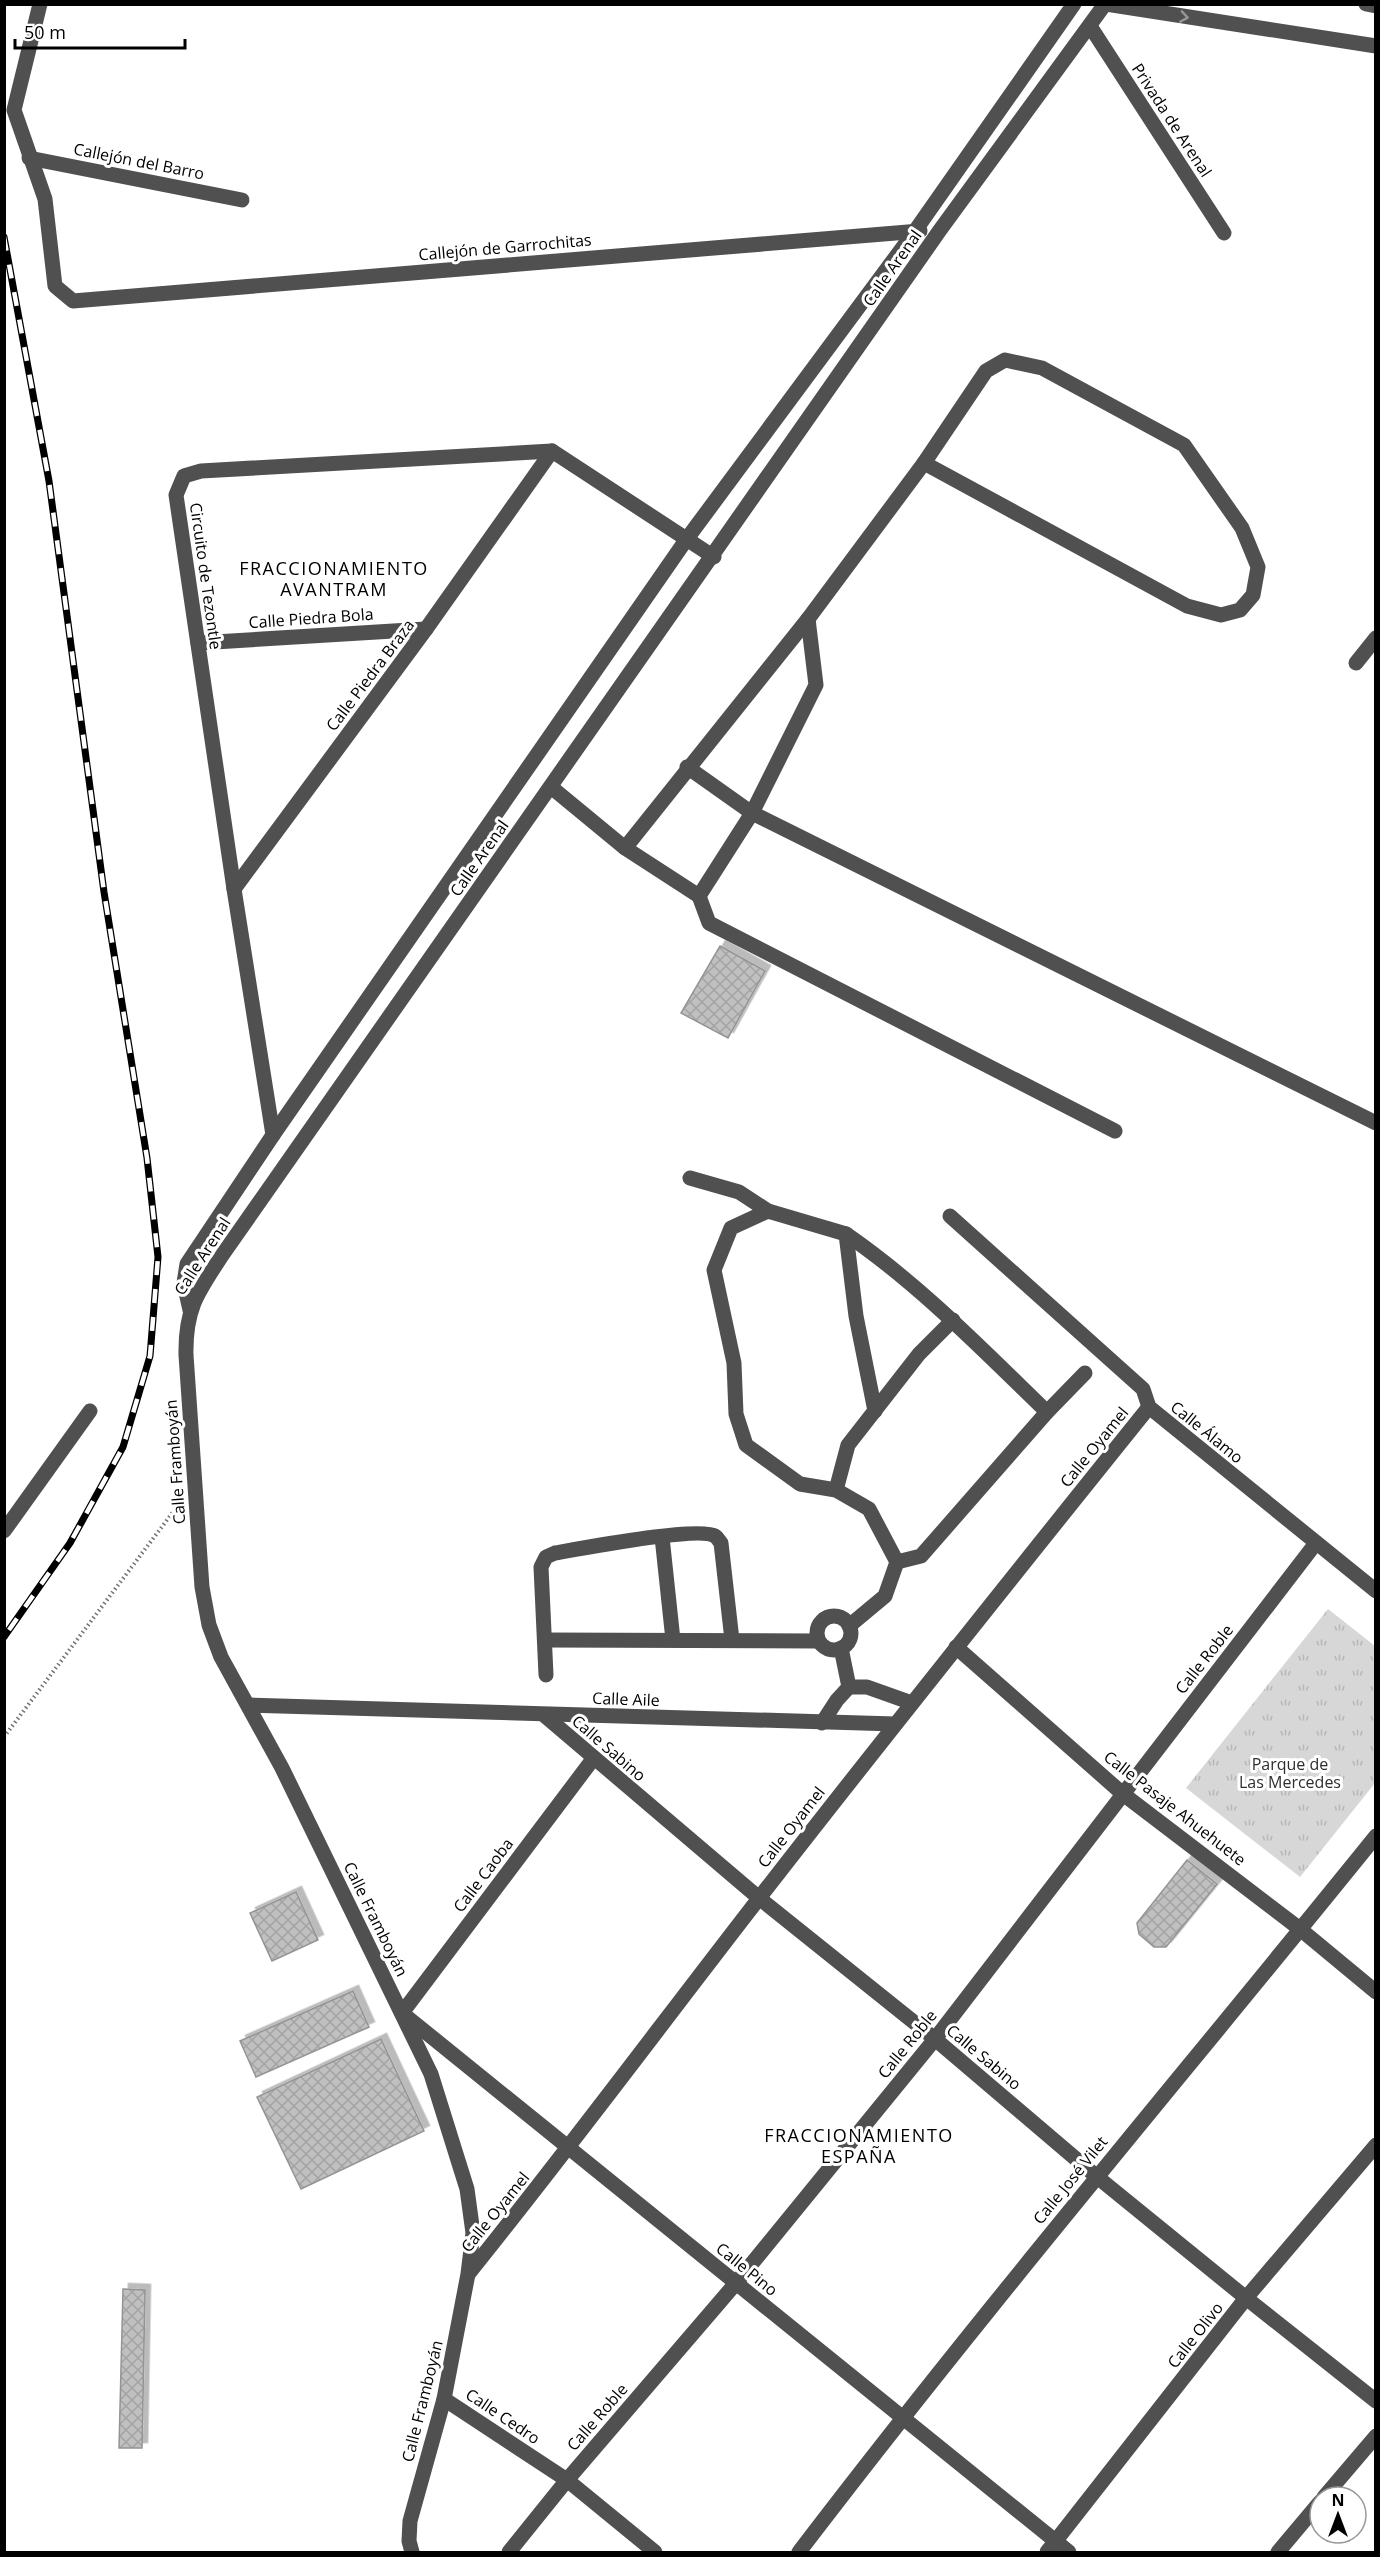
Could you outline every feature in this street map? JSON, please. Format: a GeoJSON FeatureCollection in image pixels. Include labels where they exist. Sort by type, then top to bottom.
{"type":"FeatureCollection","features":[{"type":"Feature","properties":{"kind":"street"},"geometry":{"type":"LineString","coordinates":[[29,158],[14,110],[40,4]]}},
{"type":"Feature","properties":{"kind":"street","name":"Calle Arenal"},"geometry":{"type":"LineString","coordinates":[[190,1310],[183,1283],[187,1264],[273,1135],[686,540],[915,231],[1074,4]]}},
{"type":"Feature","properties":{"kind":"street"},"geometry":{"type":"LineString","coordinates":[[1105,4],[1376,46]]}},
{"type":"Feature","properties":{"kind":"street","name":"Calle Arenal"},"geometry":{"type":"LineString","coordinates":[[190,1310],[223,1254],[714,557],[940,230],[1105,4]]}},
{"type":"Feature","properties":{"kind":"street"},"geometry":{"type":"LineString","coordinates":[[1366,4],[1376,6]]}},
{"type":"Feature","properties":{"kind":"street","name":"Privada de Arenal"},"geometry":{"type":"LineString","coordinates":[[1090,26],[1224,233]]}},
{"type":"Feature","properties":{"kind":"street","name":"Callejón del Barro"},"geometry":{"type":"LineString","coordinates":[[29,158],[242,200]]}},
{"type":"Feature","properties":{"kind":"street","name":"Callejón de Garrochitas"},"geometry":{"type":"LineString","coordinates":[[29,158],[45,200],[55,286],[73,301],[940,230]]}},
{"type":"Feature","properties":{"kind":"street"},"geometry":{"type":"LineString","coordinates":[[625,848],[687,767],[808,619],[924,463],[986,370],[1005,360],[1042,368],[1184,445],[1242,528],[1258,567],[1253,595],[1240,610],[1221,615],[1187,606],[924,463]]}},
{"type":"Feature","properties":{"kind":"street"},"geometry":{"type":"LineString","coordinates":[[552,451],[714,557]]}},
{"type":"Feature","properties":{"kind":"street","name":"Calle Piedra Braza"},"geometry":{"type":"LineString","coordinates":[[234,889],[426,629],[552,451]]}},
{"type":"Feature","properties":{"kind":"street","name":"Circuito de Tezontle"},"geometry":{"type":"LineString","coordinates":[[273,1135],[176,495],[184,476],[201,471],[552,451]]}},
{"type":"Feature","properties":{"kind":"street"},"geometry":{"type":"LineString","coordinates":[[699,896],[752,813],[816,685],[808,619]]}},
{"type":"Feature","properties":{"kind":"street","name":"Calle Piedra Bola"},"geometry":{"type":"LineString","coordinates":[[198,643],[426,629]]}},
{"type":"Feature","properties":{"kind":"street"},"geometry":{"type":"LineString","coordinates":[[1356,663],[1376,638]]}},
{"type":"Feature","properties":{"kind":"street"},"geometry":{"type":"LineString","coordinates":[[687,767],[752,813],[1376,1123]]}},
{"type":"Feature","properties":{"kind":"street"},"geometry":{"type":"LineString","coordinates":[[551,787],[625,848],[699,896],[709,923],[1115,1131]]}},
{"type":"Feature","properties":{"kind":"street"},"geometry":{"type":"LineString","coordinates":[[690,1178],[739,1192],[768,1211],[846,1234],[879,1257],[953,1320],[1047,1412]]}},
{"type":"Feature","properties":{"kind":"street"},"geometry":{"type":"LineString","coordinates":[[768,1211],[731,1228],[714,1270],[734,1363],[736,1414],[747,1445],[800,1484],[836,1490],[869,1509],[897,1562],[885,1596],[849,1626]]}},
{"type":"Feature","properties":{"kind":"street","name":"Calle Álamo"},"geometry":{"type":"LineString","coordinates":[[950,1216],[1143,1389],[1149,1407],[1376,1591]]}},
{"type":"Feature","properties":{"kind":"street"},"geometry":{"type":"LineString","coordinates":[[846,1234],[856,1316],[875,1411]]}},
{"type":"Feature","properties":{"kind":"street","name":"Calle Framboyán"},"geometry":{"type":"LineString","coordinates":[[190,1310],[186,1330],[186,1355],[202,1587],[209,1625],[221,1657],[282,1768],[431,2074],[467,2189],[473,2233],[468,2274],[444,2399],[410,2521],[409,2541],[412,2553]]}},
{"type":"Feature","properties":{"kind":"street"},"geometry":{"type":"LineString","coordinates":[[836,1490],[848,1445],[919,1354],[953,1320]]}},
{"type":"Feature","properties":{"kind":"street"},"geometry":{"type":"LineString","coordinates":[[897,1562],[921,1556],[1047,1412],[1085,1373]]}},
{"type":"Feature","properties":{"kind":"street","name":"Calle Oyamel"},"geometry":{"type":"LineString","coordinates":[[468,2274],[569,2149],[759,1898],[912,1703],[1149,1407]]}},
{"type":"Feature","properties":{"kind":"street"},"geometry":{"type":"LineString","coordinates":[[4,1531],[90,1411]]}},
{"type":"Feature","properties":{"kind":"street"},"geometry":{"type":"LineString","coordinates":[[546,1675],[541,1567],[546,1557],[555,1553],[662,1537],[708,1533],[716,1536],[721,1543],[732,1640]]}},
{"type":"Feature","properties":{"kind":"street"},"geometry":{"type":"LineString","coordinates":[[662,1537],[673,1640]]}},
{"type":"Feature","properties":{"kind":"street","name":"Calle Roble"},"geometry":{"type":"LineString","coordinates":[[509,2553],[567,2480],[736,2283],[934,2039],[1316,1543]]}},
{"type":"Feature","properties":{"kind":"street"},"geometry":{"type":"LineString","coordinates":[[834,1616],[843,1619],[849,1626],[848,1642],[841,1648],[833,1650],[824,1647],[818,1641],[816,1632],[819,1624],[826,1618],[834,1616]]}},
{"type":"Feature","properties":{"kind":"street"},"geometry":{"type":"LineString","coordinates":[[545,1640],[818,1641]]}},
{"type":"Feature","properties":{"kind":"street","name":"Calle Pasaje Ahuehuete"},"geometry":{"type":"LineString","coordinates":[[956,1647],[1123,1794],[1300,1929],[1376,1992]]}},
{"type":"Feature","properties":{"kind":"street"},"geometry":{"type":"LineString","coordinates":[[841,1648],[849,1687]]}},
{"type":"Feature","properties":{"kind":"street"},"geometry":{"type":"LineString","coordinates":[[822,1723],[837,1700],[849,1687],[867,1686],[912,1703]]}},
{"type":"Feature","properties":{"kind":"street","name":"Calle Aile"},"geometry":{"type":"LineString","coordinates":[[248,1705],[895,1725]]}},
{"type":"Feature","properties":{"kind":"street","name":"Calle Sabino"},"geometry":{"type":"LineString","coordinates":[[544,1715],[759,1898],[934,2039],[1096,2176],[1376,2401]]}},
{"type":"Feature","properties":{"kind":"street","name":"Calle Caoba"},"geometry":{"type":"LineString","coordinates":[[402,2013],[593,1759]]}},
{"type":"Feature","properties":{"kind":"street","name":"Calle José Vilet"},"geometry":{"type":"LineString","coordinates":[[799,2553],[902,2418],[1096,2176],[1376,1836]]}},
{"type":"Feature","properties":{"kind":"street","name":"Calle Pino"},"geometry":{"type":"LineString","coordinates":[[402,2013],[902,2418],[1052,2547],[1068,2553]]}},
{"type":"Feature","properties":{"kind":"street","name":"Calle Olivo"},"geometry":{"type":"LineString","coordinates":[[1052,2547],[1246,2298],[1376,2145]]}},
{"type":"Feature","properties":{"kind":"street","name":"Calle Cedro"},"geometry":{"type":"LineString","coordinates":[[444,2399],[567,2480],[655,2553]]}},
{"type":"Feature","properties":{"kind":"street"},"geometry":{"type":"LineString","coordinates":[[1334,2485],[1376,2436]]}},
{"type":"Feature","properties":{"kind":"street"},"geometry":{"type":"LineString","coordinates":[[1278,2553],[1308,2517]]}},
{"type":"Feature","properties":{"kind":"path"},"geometry":{"type":"LineString","coordinates":[[4,1737],[176,1508],[196,1506]]}},
{"type":"Feature","properties":{"kind":"green space","name":"Parque de Las Mercedes"},"geometry":{"type":"Polygon","coordinates":[[[1328,1609],[1375,1646],[1375,1783],[1300,1877],[1186,1788],[1328,1609]]]}},
{"type":"Feature","properties":{"kind":"building"},"geometry":{"type":"Polygon","coordinates":[[[720,946],[765,971],[728,1038],[681,1013],[720,946]]]}},
{"type":"Feature","properties":{"kind":"building"},"geometry":{"type":"Polygon","coordinates":[[[1187,1860],[1217,1884],[1166,1947],[1154,1947],[1139,1934],[1137,1923],[1187,1860]]]}},
{"type":"Feature","properties":{"kind":"building"},"geometry":{"type":"Polygon","coordinates":[[[296,1892],[318,1940],[272,1961],[250,1913],[296,1892]]]}},
{"type":"Feature","properties":{"kind":"building"},"geometry":{"type":"Polygon","coordinates":[[[353,1991],[369,2027],[256,2077],[240,2041],[353,1991]]]}},
{"type":"Feature","properties":{"kind":"building"},"geometry":{"type":"Polygon","coordinates":[[[381,2039],[424,2131],[301,2189],[257,2097],[381,2039]]]}},
{"type":"Feature","properties":{"kind":"building"},"geometry":{"type":"Polygon","coordinates":[[[123,2289],[145,2290],[142,2448],[119,2448],[123,2289]]]}},
{"type":"Feature","properties":{"kind":"railway"},"geometry":{"type":"LineString","coordinates":[[4,237],[49,481],[104,892],[147,1158],[158,1257],[150,1356],[123,1447],[70,1543],[4,1637]]}},
{"type":"Feature","properties":{"kind":"district","name":"FRACCIONAMIENTO AVANTRAM"},"geometry":{"type":"Point","coordinates":[334,578]}},
{"type":"Feature","properties":{"kind":"district","name":"FRACCIONAMIENTO ESPAÑA"},"geometry":{"type":"Point","coordinates":[859,2145]}}]}
